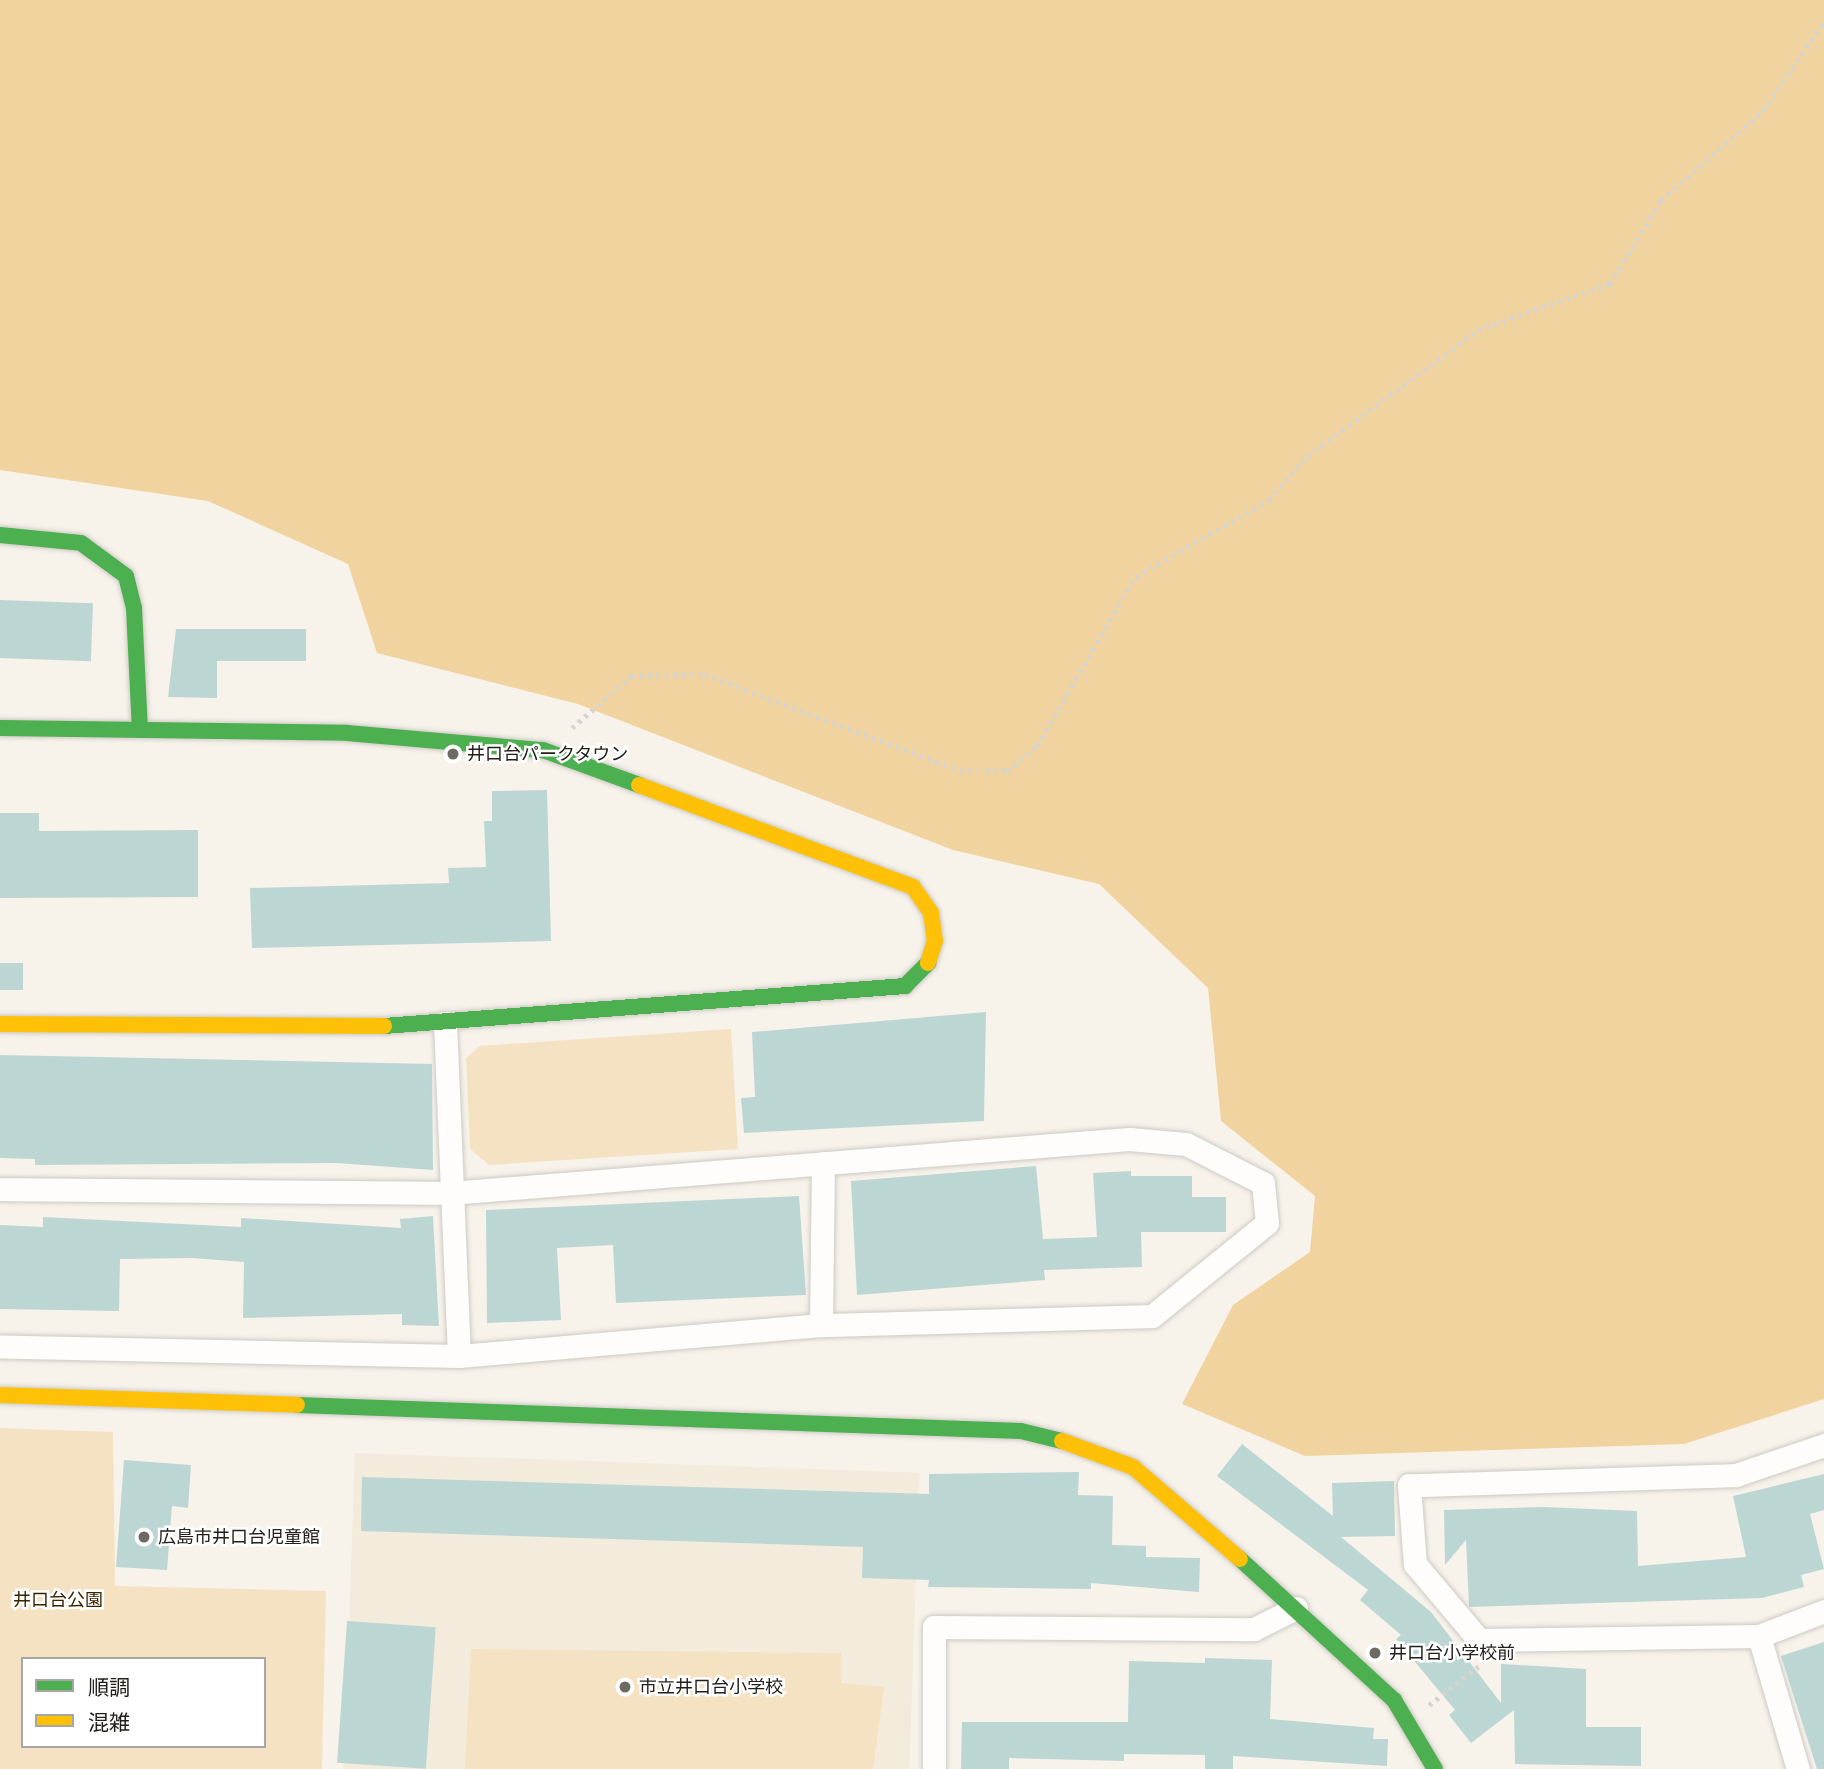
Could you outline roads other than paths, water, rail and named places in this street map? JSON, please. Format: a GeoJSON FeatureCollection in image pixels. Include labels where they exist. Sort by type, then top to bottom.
{"type":"FeatureCollection","features":[{"type":"Feature","properties":{"kind":"street"},"geometry":{"type":"LineString","coordinates":[[0,536],[82,543],[126,576],[134,608],[139,730]]}},
{"type":"Feature","properties":{"kind":"street"},"geometry":{"type":"LineString","coordinates":[[0,728],[347,733],[543,750],[912,887],[931,913],[935,941],[927,965],[905,986],[335,1030],[0,1024]]}},
{"type":"Feature","properties":{"kind":"street"},"geometry":{"type":"LineString","coordinates":[[445,1023],[450,1193],[459,1356]]}},
{"type":"Feature","properties":{"kind":"street"},"geometry":{"type":"LineString","coordinates":[[0,1189],[450,1193],[1129,1139],[1186,1144],[1263,1183],[1267,1223],[1152,1316],[821,1325],[459,1356],[0,1346]]}},
{"type":"Feature","properties":{"kind":"street"},"geometry":{"type":"LineString","coordinates":[[821,1325],[823,1163]]}},
{"type":"Feature","properties":{"kind":"street"},"geometry":{"type":"LineString","coordinates":[[0,1395],[1021,1431],[1133,1467],[1296,1608],[1408,1721],[1435,1769]]}},
{"type":"Feature","properties":{"kind":"street"},"geometry":{"type":"LineString","coordinates":[[1824,1445],[1736,1475],[1409,1485],[1415,1564],[1479,1640],[1759,1636],[1824,1611]]}},
{"type":"Feature","properties":{"kind":"street"},"geometry":{"type":"LineString","coordinates":[[934,1769],[934,1627],[1254,1629],[1296,1608]]}},
{"type":"Feature","properties":{"kind":"street"},"geometry":{"type":"LineString","coordinates":[[1759,1636],[1798,1769]]}},
{"type":"Feature","properties":{"kind":"place","name":"井口台パークタウン"},"geometry":{"type":"Point","coordinates":[453,754]}},
{"type":"Feature","properties":{"kind":"place","name":"広島市井口台児童館"},"geometry":{"type":"Point","coordinates":[144,1537]}},
{"type":"Feature","properties":{"kind":"place","name":"井口台小学校前"},"geometry":{"type":"Point","coordinates":[1375,1653]}},
{"type":"Feature","properties":{"kind":"place","name":"市立井口台小学校"},"geometry":{"type":"Point","coordinates":[625,1687]}},
{"type":"Feature","properties":{"kind":"park label","name":"井口台公園"},"geometry":{"type":"Point","coordinates":[58,1600]}}]}
